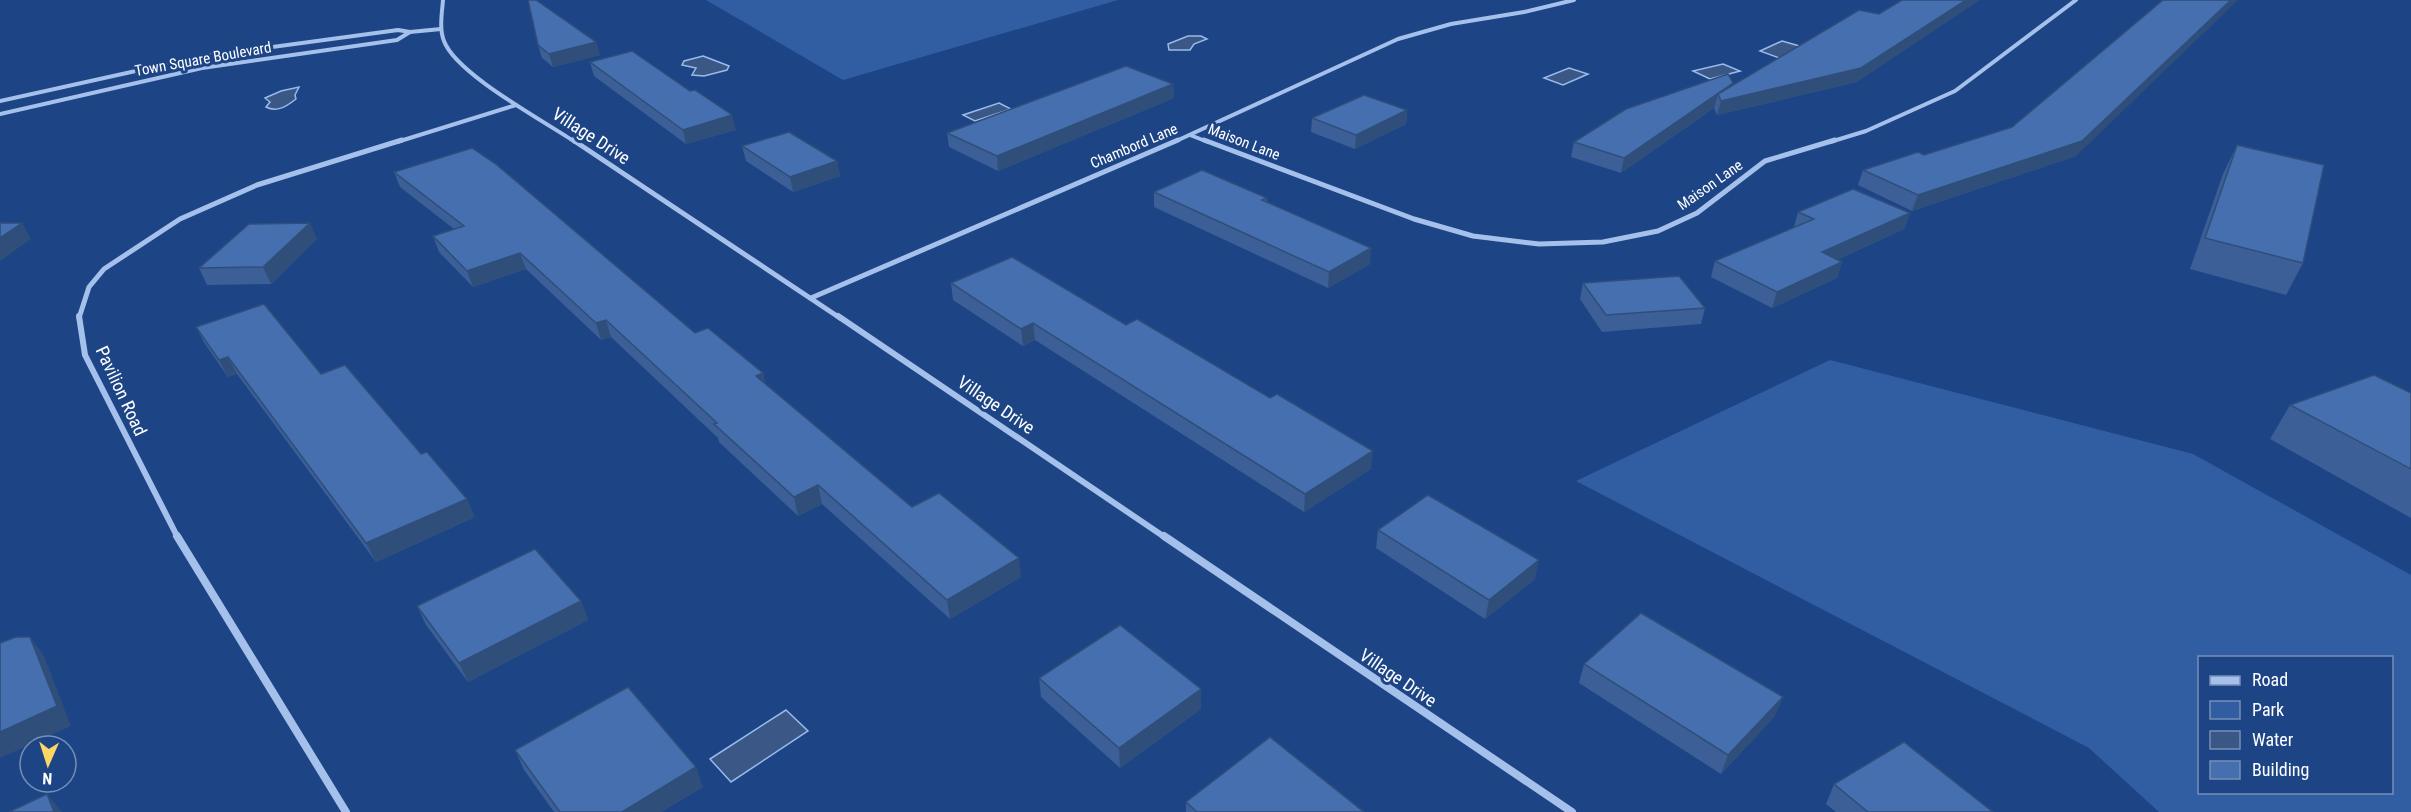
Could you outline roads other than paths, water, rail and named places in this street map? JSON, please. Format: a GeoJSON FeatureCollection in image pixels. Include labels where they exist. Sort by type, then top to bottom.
{"type":"FeatureCollection","features":[{"type":"Feature","properties":{"kind":"street","name":"Village Drive"},"geometry":{"type":"LineString","coordinates":[[444,0],[441,29],[446,50],[471,73],[516,105],[811,298],[1572,812]]}},
{"type":"Feature","properties":{"kind":"street","name":"Chambord Lane"},"geometry":{"type":"LineString","coordinates":[[811,298],[1190,135],[1398,39],[1451,24],[1524,12],[1574,0]]}},
{"type":"Feature","properties":{"kind":"street","name":"Maison Lane"},"geometry":{"type":"LineString","coordinates":[[1190,135],[1414,219],[1473,236],[1539,244],[1604,242],[1658,231],[1696,213],[1765,161],[1866,131],[1955,91],[2076,0]]}},
{"type":"Feature","properties":{"kind":"street","name":"Town Square Boulevard"},"geometry":{"type":"LineString","coordinates":[[0,101],[199,57],[398,30],[410,32],[441,29]]}},
{"type":"Feature","properties":{"kind":"street","name":"Town Square Boulevard"},"geometry":{"type":"LineString","coordinates":[[0,114],[202,68],[396,40],[410,32]]}},
{"type":"Feature","properties":{"kind":"street","name":"Pavilion Road"},"geometry":{"type":"LineString","coordinates":[[346,812],[169,524],[85,355],[80,315],[89,287],[104,269],[126,252],[180,219],[257,185],[516,105]]}},
{"type":"Feature","properties":{"kind":"water"},"geometry":{"type":"Polygon","coordinates":[[[1188,36],[1201,36],[1207,39],[1194,44],[1190,50],[1169,50],[1168,44],[1188,36]]]}},
{"type":"Feature","properties":{"kind":"water"},"geometry":{"type":"Polygon","coordinates":[[[1782,41],[1803,47],[1782,59],[1760,51],[1782,41]]]}},
{"type":"Feature","properties":{"kind":"water"},"geometry":{"type":"Polygon","coordinates":[[[703,56],[729,66],[727,70],[704,76],[692,75],[696,68],[682,65],[684,61],[703,56]]]}},
{"type":"Feature","properties":{"kind":"water"},"geometry":{"type":"Polygon","coordinates":[[[1723,64],[1740,71],[1710,79],[1693,71],[1723,64]]]}},
{"type":"Feature","properties":{"kind":"water"},"geometry":{"type":"Polygon","coordinates":[[[1569,68],[1588,74],[1563,85],[1544,78],[1569,68]]]}},
{"type":"Feature","properties":{"kind":"water"},"geometry":{"type":"Polygon","coordinates":[[[299,87],[295,95],[296,99],[289,104],[278,109],[266,107],[270,102],[265,98],[299,87]]]}},
{"type":"Feature","properties":{"kind":"water"},"geometry":{"type":"Polygon","coordinates":[[[999,103],[1011,109],[975,121],[963,115],[999,103]]]}},
{"type":"Feature","properties":{"kind":"water"},"geometry":{"type":"Polygon","coordinates":[[[786,710],[808,731],[731,782],[710,759],[786,710]]]}}]}
